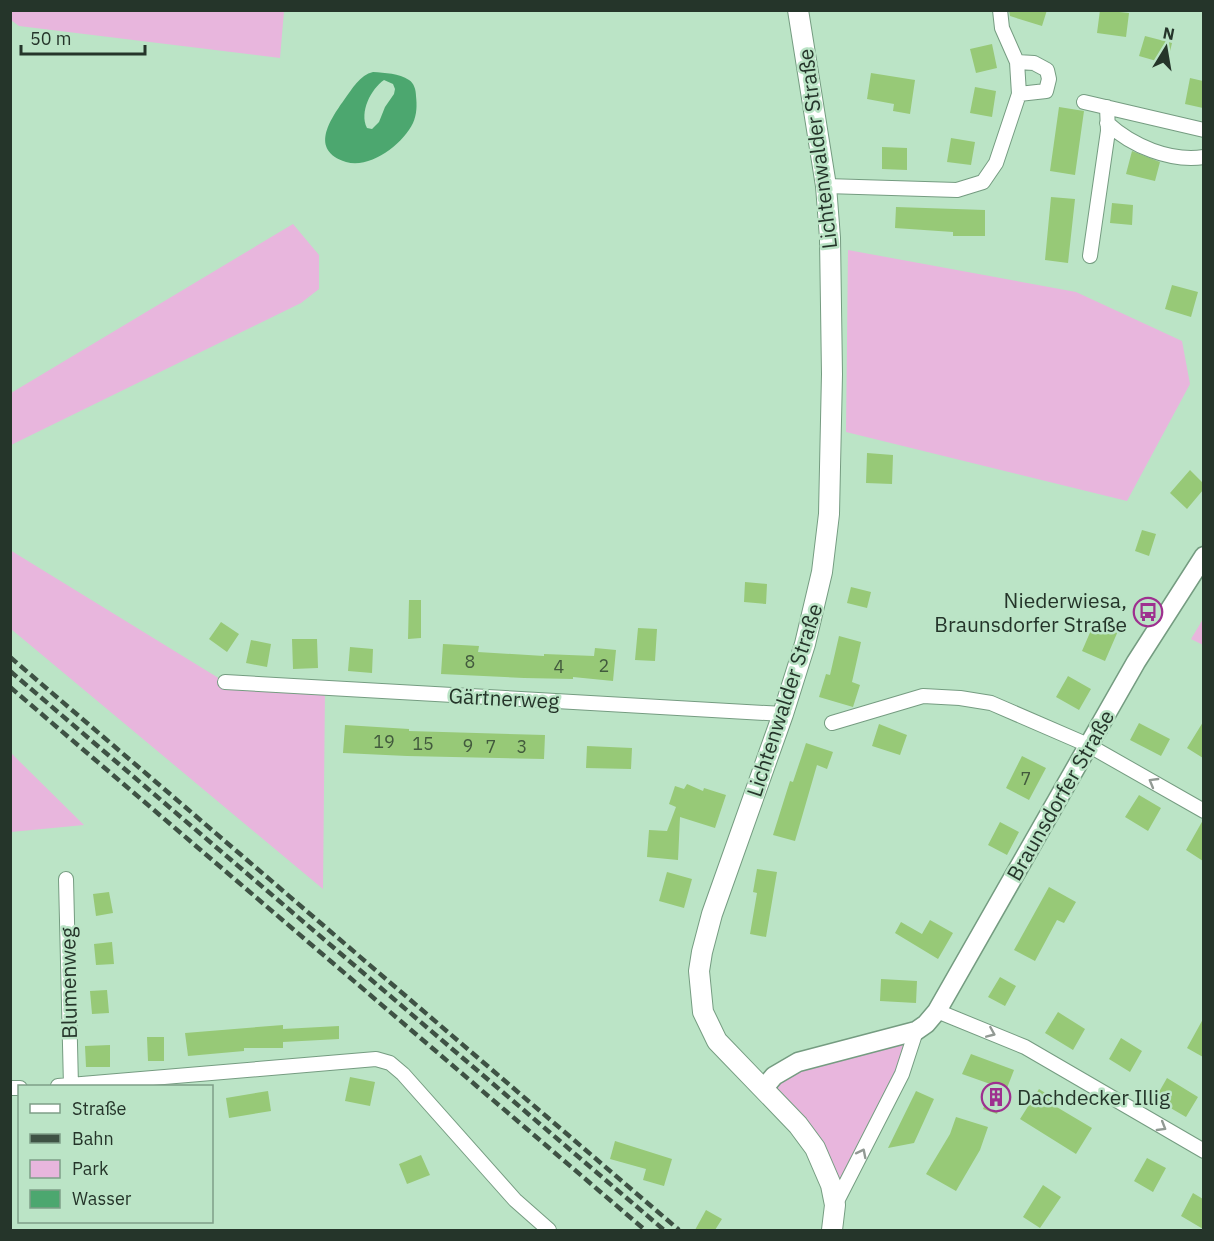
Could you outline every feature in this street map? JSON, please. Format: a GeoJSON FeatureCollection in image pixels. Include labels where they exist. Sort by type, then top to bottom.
{"type":"FeatureCollection","features":[{"type":"Feature","properties":{"kind":"main road","name":"Lichtenwalder Straße"},"geometry":{"type":"LineString","coordinates":[[798,10],[826,186],[830,238],[832,374],[829,514],[822,572],[806,644],[712,914],[699,971],[703,1012],[717,1041],[798,1125],[815,1148],[826,1170],[835,1205],[832,1230]]}},
{"type":"Feature","properties":{"kind":"street"},"geometry":{"type":"LineString","coordinates":[[826,186],[957,190],[983,182],[996,164],[1018,94],[1017,62],[1002,28],[1000,10]]}},
{"type":"Feature","properties":{"kind":"street"},"geometry":{"type":"LineString","coordinates":[[1017,62],[1034,63],[1047,70],[1049,79],[1046,91],[1018,94]]}},
{"type":"Feature","properties":{"kind":"street"},"geometry":{"type":"LineString","coordinates":[[1084,102],[1203,130]]}},
{"type":"Feature","properties":{"kind":"street"},"geometry":{"type":"LineString","coordinates":[[1090,256],[1107,123],[1107,107]]}},
{"type":"Feature","properties":{"kind":"street"},"geometry":{"type":"LineString","coordinates":[[1107,123],[1128,139],[1165,155],[1187,159],[1203,157]]}},
{"type":"Feature","properties":{"kind":"street","name":"Braunsdorfer Straße"},"geometry":{"type":"LineString","coordinates":[[764,1088],[774,1076],[798,1062],[916,1031],[926,1024],[937,1011],[1088,745],[1203,556]]}},
{"type":"Feature","properties":{"kind":"street","name":"Gärtnerweg"},"geometry":{"type":"LineString","coordinates":[[225,682],[783,714]]}},
{"type":"Feature","properties":{"kind":"street"},"geometry":{"type":"LineString","coordinates":[[832,723],[922,696],[960,698],[991,703],[1088,745],[1203,811]]}},
{"type":"Feature","properties":{"kind":"street","name":"Blumenweg"},"geometry":{"type":"LineString","coordinates":[[66,879],[70,1085]]}},
{"type":"Feature","properties":{"kind":"street"},"geometry":{"type":"LineString","coordinates":[[937,1011],[1025,1047],[1203,1151]]}},
{"type":"Feature","properties":{"kind":"street","name":"Braunsdorfer Straße"},"geometry":{"type":"LineString","coordinates":[[835,1205],[902,1074],[916,1031]]}},
{"type":"Feature","properties":{"kind":"street"},"geometry":{"type":"LineString","coordinates":[[81,1085],[376,1059],[390,1063],[403,1074],[515,1200],[549,1230]]}},
{"type":"Feature","properties":{"kind":"green space"},"geometry":{"type":"Polygon","coordinates":[[[11,10],[284,10],[280,58],[19,26],[11,20],[11,10]]]}},
{"type":"Feature","properties":{"kind":"green space"},"geometry":{"type":"Polygon","coordinates":[[[293,224],[319,255],[319,289],[301,303],[11,445],[11,393],[293,224]]]}},
{"type":"Feature","properties":{"kind":"green space"},"geometry":{"type":"Polygon","coordinates":[[[848,250],[1076,292],[1182,341],[1190,384],[1127,501],[846,432],[848,250]]]}},
{"type":"Feature","properties":{"kind":"green space"},"geometry":{"type":"Polygon","coordinates":[[[10,550],[225,682],[325,688],[323,889],[11,629],[10,550]]]}},
{"type":"Feature","properties":{"kind":"green space"},"geometry":{"type":"Polygon","coordinates":[[[1203,619],[1204,645],[1191,639],[1203,619]]]}},
{"type":"Feature","properties":{"kind":"green space"},"geometry":{"type":"Polygon","coordinates":[[[11,753],[84,825],[11,832],[11,753]]]}},
{"type":"Feature","properties":{"kind":"green space"},"geometry":{"type":"Polygon","coordinates":[[[916,1031],[835,1205],[831,1185],[764,1088],[774,1076],[916,1031]]]}},
{"type":"Feature","properties":{"kind":"water"},"geometry":{"type":"Polygon","coordinates":[[[373,72],[392,74],[411,81],[416,91],[415,116],[402,139],[385,153],[366,162],[346,162],[335,157],[328,150],[325,142],[326,134],[333,116],[344,100],[357,83],[373,72]],[[384,80],[371,95],[364,115],[367,128],[372,129],[379,122],[394,94],[393,84],[384,80]]]}},
{"type":"Feature","properties":{"kind":"building"},"geometry":{"type":"Polygon","coordinates":[[[1009,10],[1047,10],[1042,26],[1010,16],[1009,10]]]}},
{"type":"Feature","properties":{"kind":"building"},"geometry":{"type":"Polygon","coordinates":[[[1100,10],[1129,13],[1126,37],[1097,33],[1100,10]]]}},
{"type":"Feature","properties":{"kind":"building"},"geometry":{"type":"Polygon","coordinates":[[[1145,36],[1172,43],[1167,64],[1139,56],[1145,36]]]}},
{"type":"Feature","properties":{"kind":"building"},"geometry":{"type":"Polygon","coordinates":[[[992,44],[997,68],[976,73],[970,49],[992,44]]]}},
{"type":"Feature","properties":{"kind":"building"},"geometry":{"type":"Polygon","coordinates":[[[871,73],[915,80],[910,114],[893,111],[894,104],[867,99],[871,73]]]}},
{"type":"Feature","properties":{"kind":"building"},"geometry":{"type":"Polygon","coordinates":[[[1190,78],[1203,81],[1203,108],[1185,104],[1190,78]]]}},
{"type":"Feature","properties":{"kind":"building"},"geometry":{"type":"Polygon","coordinates":[[[975,87],[996,91],[992,117],[970,113],[975,87]]]}},
{"type":"Feature","properties":{"kind":"building"},"geometry":{"type":"Polygon","coordinates":[[[1059,107],[1084,111],[1075,175],[1050,171],[1059,107]]]}},
{"type":"Feature","properties":{"kind":"building"},"geometry":{"type":"Polygon","coordinates":[[[951,138],[975,142],[971,165],[947,162],[951,138]]]}},
{"type":"Feature","properties":{"kind":"building"},"geometry":{"type":"Polygon","coordinates":[[[882,147],[907,148],[907,170],[882,169],[882,147]]]}},
{"type":"Feature","properties":{"kind":"building"},"geometry":{"type":"Polygon","coordinates":[[[1132,151],[1160,162],[1155,181],[1126,174],[1132,151]]]}},
{"type":"Feature","properties":{"kind":"building"},"geometry":{"type":"Polygon","coordinates":[[[1051,197],[1075,199],[1068,263],[1045,260],[1051,197]]]}},
{"type":"Feature","properties":{"kind":"building"},"geometry":{"type":"Polygon","coordinates":[[[1112,203],[1133,205],[1132,225],[1110,223],[1112,203]]]}},
{"type":"Feature","properties":{"kind":"building"},"geometry":{"type":"Polygon","coordinates":[[[896,207],[985,210],[985,236],[953,236],[953,232],[895,228],[896,207]]]}},
{"type":"Feature","properties":{"kind":"building"},"geometry":{"type":"Polygon","coordinates":[[[1172,285],[1198,292],[1191,317],[1165,309],[1172,285]]]}},
{"type":"Feature","properties":{"kind":"building"},"geometry":{"type":"Polygon","coordinates":[[[867,453],[893,455],[892,484],[866,483],[867,453]]]}},
{"type":"Feature","properties":{"kind":"building"},"geometry":{"type":"Polygon","coordinates":[[[1190,470],[1203,483],[1203,490],[1187,509],[1170,493],[1190,470]]]}},
{"type":"Feature","properties":{"kind":"building"},"geometry":{"type":"Polygon","coordinates":[[[1142,530],[1156,534],[1149,556],[1135,551],[1142,530]]]}},
{"type":"Feature","properties":{"kind":"building"},"geometry":{"type":"Polygon","coordinates":[[[745,582],[767,584],[766,604],[744,602],[745,582]]]}},
{"type":"Feature","properties":{"kind":"building"},"geometry":{"type":"Polygon","coordinates":[[[851,587],[871,592],[867,608],[847,603],[851,587]]]}},
{"type":"Feature","properties":{"kind":"building"},"geometry":{"type":"Polygon","coordinates":[[[409,600],[421,600],[421,638],[408,639],[409,600]]]}},
{"type":"Feature","properties":{"kind":"building"},"geometry":{"type":"Polygon","coordinates":[[[1095,621],[1118,631],[1105,661],[1082,651],[1095,621]]]}},
{"type":"Feature","properties":{"kind":"building"},"geometry":{"type":"Polygon","coordinates":[[[221,622],[239,634],[227,652],[209,639],[221,622]]]}},
{"type":"Feature","properties":{"kind":"building"},"geometry":{"type":"Polygon","coordinates":[[[638,628],[657,629],[655,661],[635,660],[638,628]]]}},
{"type":"Feature","properties":{"kind":"building"},"geometry":{"type":"Polygon","coordinates":[[[839,636],[861,642],[852,682],[860,685],[853,707],[819,697],[826,674],[830,675],[839,636]]]}},
{"type":"Feature","properties":{"kind":"building"},"geometry":{"type":"Polygon","coordinates":[[[292,639],[317,639],[318,668],[293,669],[292,639]]]}},
{"type":"Feature","properties":{"kind":"building"},"geometry":{"type":"Polygon","coordinates":[[[251,640],[271,644],[267,667],[246,663],[251,640]]]}},
{"type":"Feature","properties":{"kind":"building"},"geometry":{"type":"Polygon","coordinates":[[[443,644],[479,646],[478,652],[544,656],[544,654],[594,656],[595,648],[616,650],[613,681],[573,677],[573,679],[524,678],[441,674],[443,644]]]}},
{"type":"Feature","properties":{"kind":"building"},"geometry":{"type":"Polygon","coordinates":[[[350,647],[373,649],[372,673],[348,671],[350,647]]]}},
{"type":"Feature","properties":{"kind":"building"},"geometry":{"type":"Polygon","coordinates":[[[1068,676],[1091,689],[1079,710],[1056,697],[1068,676]]]}},
{"type":"Feature","properties":{"kind":"building"},"geometry":{"type":"Polygon","coordinates":[[[1203,722],[1203,758],[1187,748],[1203,722]]]}},
{"type":"Feature","properties":{"kind":"building"},"geometry":{"type":"Polygon","coordinates":[[[1139,723],[1170,739],[1161,756],[1130,740],[1139,723]]]}},
{"type":"Feature","properties":{"kind":"building"},"geometry":{"type":"Polygon","coordinates":[[[879,724],[907,735],[900,755],[872,746],[879,724]]]}},
{"type":"Feature","properties":{"kind":"building"},"geometry":{"type":"Polygon","coordinates":[[[345,725],[409,729],[409,731],[545,735],[544,759],[343,753],[345,725]]]}},
{"type":"Feature","properties":{"kind":"building"},"geometry":{"type":"Polygon","coordinates":[[[806,743],[833,752],[827,769],[817,765],[795,841],[773,835],[790,781],[793,782],[806,743]]]}},
{"type":"Feature","properties":{"kind":"building"},"geometry":{"type":"Polygon","coordinates":[[[587,746],[632,748],[631,769],[586,768],[587,746]]]}},
{"type":"Feature","properties":{"kind":"building"},"geometry":{"type":"Polygon","coordinates":[[[1022,756],[1046,768],[1029,800],[1006,788],[1022,756]]]}},
{"type":"Feature","properties":{"kind":"building"},"geometry":{"type":"Polygon","coordinates":[[[687,784],[703,791],[704,788],[726,795],[715,828],[680,817],[678,860],[647,857],[649,830],[667,831],[676,807],[669,804],[675,786],[684,789],[687,784]]]}},
{"type":"Feature","properties":{"kind":"building"},"geometry":{"type":"Polygon","coordinates":[[[1139,795],[1161,808],[1148,831],[1125,817],[1139,795]]]}},
{"type":"Feature","properties":{"kind":"building"},"geometry":{"type":"Polygon","coordinates":[[[1203,820],[1203,861],[1186,850],[1203,820]]]}},
{"type":"Feature","properties":{"kind":"building"},"geometry":{"type":"Polygon","coordinates":[[[1000,822],[1019,832],[1007,855],[988,845],[1000,822]]]}},
{"type":"Feature","properties":{"kind":"building"},"geometry":{"type":"Polygon","coordinates":[[[757,869],[777,872],[766,937],[750,934],[757,893],[753,892],[757,869]]]}},
{"type":"Feature","properties":{"kind":"building"},"geometry":{"type":"Polygon","coordinates":[[[667,872],[692,879],[684,908],[659,901],[667,872]]]}},
{"type":"Feature","properties":{"kind":"building"},"geometry":{"type":"Polygon","coordinates":[[[1049,887],[1076,902],[1064,923],[1057,920],[1035,961],[1014,950],[1049,887]]]}},
{"type":"Feature","properties":{"kind":"building"},"geometry":{"type":"Polygon","coordinates":[[[109,892],[113,913],[96,916],[93,894],[109,892]]]}},
{"type":"Feature","properties":{"kind":"building"},"geometry":{"type":"Polygon","coordinates":[[[930,920],[953,933],[938,959],[895,933],[901,922],[922,934],[930,920]]]}},
{"type":"Feature","properties":{"kind":"building"},"geometry":{"type":"Polygon","coordinates":[[[112,942],[114,964],[96,965],[94,944],[112,942]]]}},
{"type":"Feature","properties":{"kind":"building"},"geometry":{"type":"Polygon","coordinates":[[[1000,977],[1016,986],[1005,1006],[988,997],[1000,977]]]}},
{"type":"Feature","properties":{"kind":"building"},"geometry":{"type":"Polygon","coordinates":[[[881,979],[917,981],[916,1003],[880,1001],[881,979]]]}},
{"type":"Feature","properties":{"kind":"building"},"geometry":{"type":"Polygon","coordinates":[[[107,990],[109,1013],[92,1014],[90,991],[107,990]]]}},
{"type":"Feature","properties":{"kind":"building"},"geometry":{"type":"Polygon","coordinates":[[[1058,1012],[1085,1029],[1073,1050],[1045,1033],[1058,1012]]]}},
{"type":"Feature","properties":{"kind":"building"},"geometry":{"type":"Polygon","coordinates":[[[1203,1019],[1203,1057],[1187,1048],[1203,1019]]]}},
{"type":"Feature","properties":{"kind":"building"},"geometry":{"type":"Polygon","coordinates":[[[283,1025],[283,1029],[339,1026],[339,1039],[283,1042],[283,1048],[244,1048],[244,1051],[188,1056],[185,1033],[283,1025]]]}},
{"type":"Feature","properties":{"kind":"building"},"geometry":{"type":"Polygon","coordinates":[[[147,1037],[164,1037],[164,1061],[148,1061],[147,1037]]]}},
{"type":"Feature","properties":{"kind":"building"},"geometry":{"type":"Polygon","coordinates":[[[1121,1038],[1142,1051],[1130,1072],[1109,1059],[1121,1038]]]}},
{"type":"Feature","properties":{"kind":"building"},"geometry":{"type":"Polygon","coordinates":[[[110,1045],[110,1067],[86,1067],[85,1046],[110,1045]]]}},
{"type":"Feature","properties":{"kind":"building"},"geometry":{"type":"Polygon","coordinates":[[[971,1054],[1014,1070],[997,1114],[983,1109],[993,1085],[962,1074],[971,1054]]]}},
{"type":"Feature","properties":{"kind":"building"},"geometry":{"type":"Polygon","coordinates":[[[350,1077],[375,1082],[370,1106],[345,1101],[350,1077]]]}},
{"type":"Feature","properties":{"kind":"building"},"geometry":{"type":"Polygon","coordinates":[[[1167,1078],[1198,1097],[1186,1117],[1155,1099],[1167,1078]]]}},
{"type":"Feature","properties":{"kind":"building"},"geometry":{"type":"Polygon","coordinates":[[[1039,1089],[1058,1101],[1055,1106],[1092,1128],[1076,1154],[1020,1119],[1039,1089]]]}},
{"type":"Feature","properties":{"kind":"building"},"geometry":{"type":"Polygon","coordinates":[[[268,1091],[271,1111],[229,1118],[226,1098],[268,1091]]]}},
{"type":"Feature","properties":{"kind":"building"},"geometry":{"type":"Polygon","coordinates":[[[916,1091],[934,1099],[914,1143],[888,1148],[916,1091]]]}},
{"type":"Feature","properties":{"kind":"building"},"geometry":{"type":"Polygon","coordinates":[[[956,1117],[988,1127],[980,1150],[956,1191],[926,1174],[950,1134],[956,1117]]]}},
{"type":"Feature","properties":{"kind":"building"},"geometry":{"type":"Polygon","coordinates":[[[615,1141],[672,1159],[664,1186],[643,1180],[646,1169],[610,1159],[615,1141]]]}},
{"type":"Feature","properties":{"kind":"building"},"geometry":{"type":"Polygon","coordinates":[[[421,1155],[430,1175],[407,1184],[399,1164],[421,1155]]]}},
{"type":"Feature","properties":{"kind":"building"},"geometry":{"type":"Polygon","coordinates":[[[1147,1158],[1166,1168],[1153,1192],[1134,1181],[1147,1158]]]}},
{"type":"Feature","properties":{"kind":"building"},"geometry":{"type":"Polygon","coordinates":[[[1043,1185],[1061,1197],[1040,1228],[1023,1217],[1043,1185]]]}},
{"type":"Feature","properties":{"kind":"building"},"geometry":{"type":"Polygon","coordinates":[[[1193,1193],[1203,1199],[1203,1229],[1181,1216],[1193,1193]]]}},
{"type":"Feature","properties":{"kind":"building"},"geometry":{"type":"Polygon","coordinates":[[[706,1210],[722,1219],[715,1230],[695,1230],[706,1210]]]}},
{"type":"Feature","properties":{"kind":"railway"},"geometry":{"type":"LineString","coordinates":[[10,657],[679,1230]]}},
{"type":"Feature","properties":{"kind":"railway"},"geometry":{"type":"LineString","coordinates":[[10,671],[664,1230]]}},
{"type":"Feature","properties":{"kind":"railway"},"geometry":{"type":"LineString","coordinates":[[10,687],[645,1230]]}},
{"type":"Feature","properties":{"kind":"place","name":"Niederwiesa, Braunsdorfer Straße"},"geometry":{"type":"Point","coordinates":[1148,612]}},
{"type":"Feature","properties":{"kind":"place","name":"Dachdecker Illig"},"geometry":{"type":"Point","coordinates":[996,1097]}}]}
